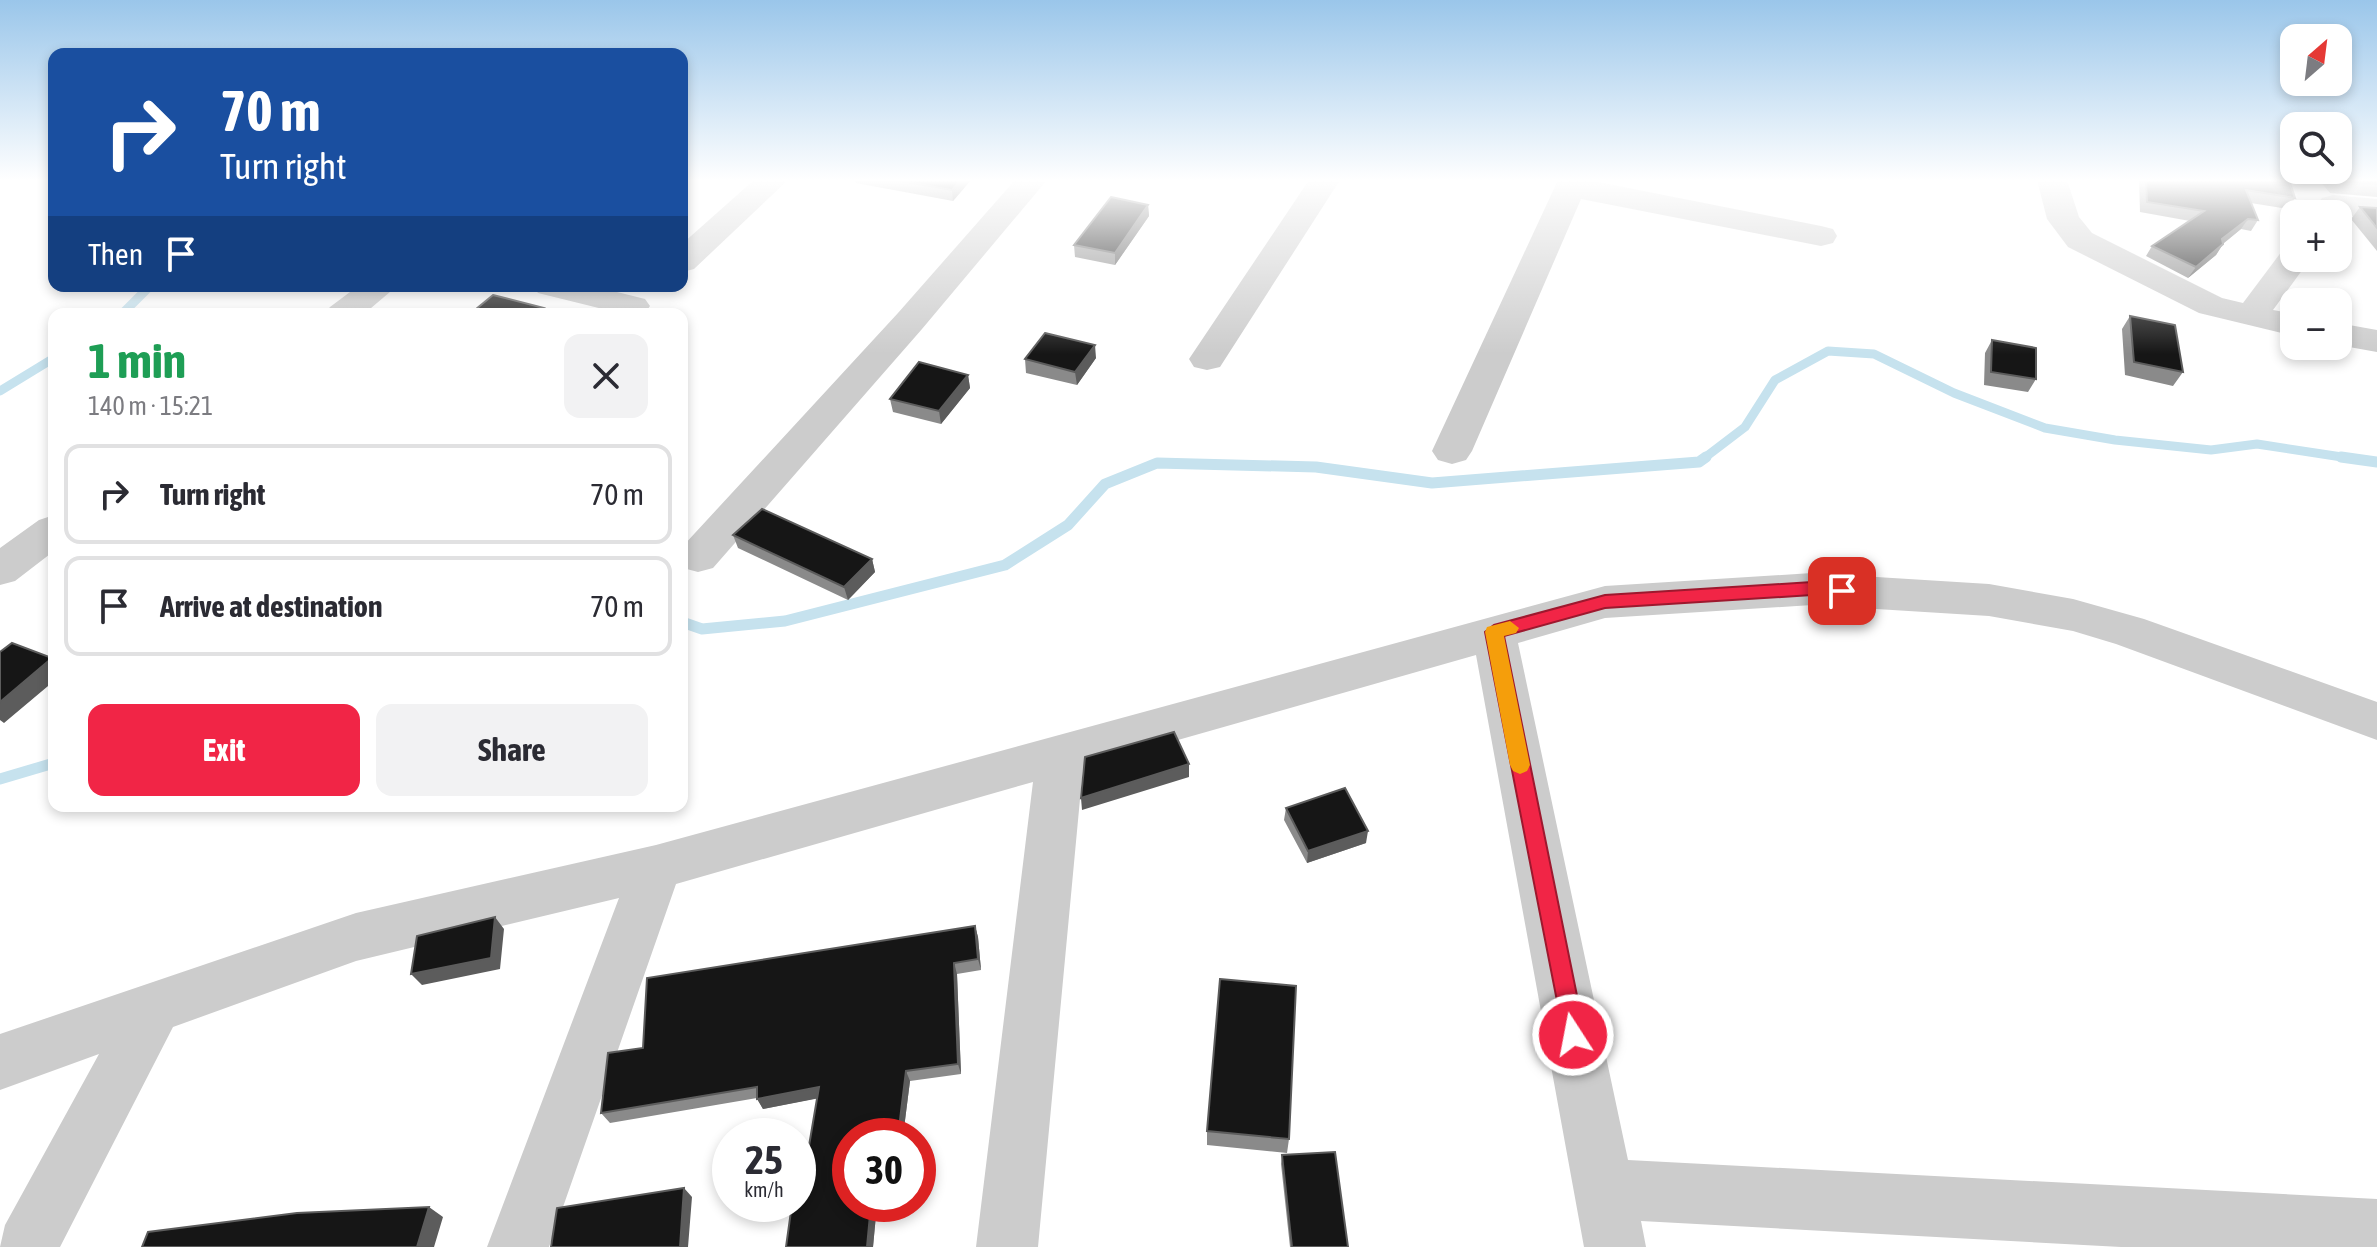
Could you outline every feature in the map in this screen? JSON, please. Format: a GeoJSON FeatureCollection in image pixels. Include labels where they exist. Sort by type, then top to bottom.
{"type":"FeatureCollection","features":[{"type":"Feature","properties":{"kind":"street"},"geometry":{"type":"LineString","coordinates":[[688,257],[708,238]]}},
{"type":"Feature","properties":{"kind":"street"},"geometry":{"type":"LineString","coordinates":[[698,557],[980,238]]}},
{"type":"Feature","properties":{"kind":"street"},"geometry":{"type":"LineString","coordinates":[[1207,359],[1286,238]]}},
{"type":"Feature","properties":{"kind":"street"},"geometry":{"type":"LineString","coordinates":[[1452,451],[1547,238]]}},
{"type":"Feature","properties":{"kind":"street"},"geometry":{"type":"LineString","coordinates":[[2079,238],[2211,306],[2280,322]]}},
{"type":"Feature","properties":{"kind":"street"},"geometry":{"type":"LineString","coordinates":[[2251,316],[2284,272]]}},
{"type":"Feature","properties":{"kind":"street"},"geometry":{"type":"LineString","coordinates":[[350,308],[372,292]]}},
{"type":"Feature","properties":{"kind":"street"},"geometry":{"type":"LineString","coordinates":[[583,292],[638,302]]}},
{"type":"Feature","properties":{"kind":"street"},"geometry":{"type":"LineString","coordinates":[[2352,337],[2377,341]]}},
{"type":"Feature","properties":{"kind":"street"},"geometry":{"type":"LineString","coordinates":[[0,570],[48,534]]}},
{"type":"Feature","properties":{"kind":"street"},"geometry":{"type":"LineString","coordinates":[[0,1062],[356,937],[656,867],[1605,602],[1812,589],[1989,600],[2073,615],[2128,631],[2377,721]]}},
{"type":"Feature","properties":{"kind":"street"},"geometry":{"type":"LineString","coordinates":[[1494,632],[1615,1247]]}},
{"type":"Feature","properties":{"kind":"street"},"geometry":{"type":"LineString","coordinates":[[1007,1247],[1060,753]]}},
{"type":"Feature","properties":{"kind":"street"},"geometry":{"type":"LineString","coordinates":[[518,1247],[656,867]]}},
{"type":"Feature","properties":{"kind":"street"},"geometry":{"type":"LineString","coordinates":[[27,1247],[154,1008]]}},
{"type":"Feature","properties":{"kind":"street"},"geometry":{"type":"LineString","coordinates":[[1604,1189],[2377,1230]]}},
{"type":"Feature","properties":{"kind":"building"},"geometry":{"type":"Polygon","coordinates":[[[1079,238],[1125,238],[1115,253],[1074,245],[1079,238]]]}},
{"type":"Feature","properties":{"kind":"building"},"geometry":{"type":"Polygon","coordinates":[[[2164,238],[2223,238],[2223,244],[2196,267],[2152,246],[2164,238]]]}},
{"type":"Feature","properties":{"kind":"building"},"geometry":{"type":"Polygon","coordinates":[[[493,295],[544,308],[477,308],[493,295]]]}},
{"type":"Feature","properties":{"kind":"building"},"geometry":{"type":"Polygon","coordinates":[[[2130,316],[2175,325],[2183,372],[2134,362],[2130,316]]]}},
{"type":"Feature","properties":{"kind":"building"},"geometry":{"type":"Polygon","coordinates":[[[1045,333],[1095,345],[1075,372],[1025,359],[1045,333]]]}},
{"type":"Feature","properties":{"kind":"building"},"geometry":{"type":"Polygon","coordinates":[[[1992,340],[2036,348],[2036,379],[1991,372],[1992,340]]]}},
{"type":"Feature","properties":{"kind":"building"},"geometry":{"type":"Polygon","coordinates":[[[919,362],[968,375],[939,411],[890,399],[919,362]]]}},
{"type":"Feature","properties":{"kind":"building"},"geometry":{"type":"Polygon","coordinates":[[[762,509],[872,559],[844,587],[733,535],[762,509]]]}},
{"type":"Feature","properties":{"kind":"building"},"geometry":{"type":"Polygon","coordinates":[[[12,643],[48,656],[48,661],[0,702],[0,652],[12,643]]]}},
{"type":"Feature","properties":{"kind":"building"},"geometry":{"type":"Polygon","coordinates":[[[1174,732],[1189,764],[1081,798],[1085,757],[1174,732]]]}},
{"type":"Feature","properties":{"kind":"building"},"geometry":{"type":"Polygon","coordinates":[[[1345,788],[1368,831],[1308,851],[1286,808],[1345,788]]]}},
{"type":"Feature","properties":{"kind":"building"},"geometry":{"type":"Polygon","coordinates":[[[495,917],[491,958],[411,974],[417,936],[495,917]]]}},
{"type":"Feature","properties":{"kind":"building"},"geometry":{"type":"Polygon","coordinates":[[[975,926],[978,959],[954,963],[958,1064],[906,1071],[900,1118],[832,1118],[832,1222],[869,1222],[867,1247],[786,1247],[789,1222],[816,1222],[814,1118],[819,1087],[757,1099],[757,1087],[601,1113],[608,1053],[643,1048],[647,978],[975,926]]]}},
{"type":"Feature","properties":{"kind":"building"},"geometry":{"type":"Polygon","coordinates":[[[1220,979],[1296,986],[1289,1139],[1207,1131],[1220,979]]]}},
{"type":"Feature","properties":{"kind":"building"},"geometry":{"type":"Polygon","coordinates":[[[1335,1152],[1348,1247],[1292,1247],[1282,1155],[1335,1152]]]}},
{"type":"Feature","properties":{"kind":"building"},"geometry":{"type":"Polygon","coordinates":[[[684,1188],[680,1247],[551,1247],[557,1208],[684,1188]]]}},
{"type":"Feature","properties":{"kind":"building"},"geometry":{"type":"Polygon","coordinates":[[[429,1207],[417,1247],[142,1247],[148,1232],[297,1213],[429,1207]]]}},
{"type":"Feature","properties":{"kind":"waterway"},"geometry":{"type":"LineString","coordinates":[[128,308],[144,292]]}},
{"type":"Feature","properties":{"kind":"waterway"},"geometry":{"type":"LineString","coordinates":[[1703,459],[1745,427],[1775,380],[1828,351],[1874,354],[1954,393],[2045,428],[2115,440],[2211,450],[2257,444],[2351,458]]}},
{"type":"Feature","properties":{"kind":"waterway"},"geometry":{"type":"LineString","coordinates":[[0,391],[48,362]]}},
{"type":"Feature","properties":{"kind":"waterway"},"geometry":{"type":"LineString","coordinates":[[688,624],[702,629],[785,621],[1005,565],[1068,525],[1105,484],[1157,463],[1316,467],[1432,483],[1699,462],[1706,457]]}},
{"type":"Feature","properties":{"kind":"waterway"},"geometry":{"type":"LineString","coordinates":[[2341,457],[2351,458]]}},
{"type":"Feature","properties":{"kind":"waterway"},"geometry":{"type":"LineString","coordinates":[[2351,458],[2377,462]]}},
{"type":"Feature","properties":{"kind":"waterway"},"geometry":{"type":"LineString","coordinates":[[0,779],[48,765]]}},
{"type":"Feature","properties":{"kind":"slow traffic"},"geometry":{"type":"LineString","coordinates":[[1510,628],[1494,632],[1520,765]]}},
{"type":"Feature","properties":{"kind":"route"},"geometry":{"type":"LineString","coordinates":[[1573,1035],[1494,632],[1605,602],[1812,589],[1842,591]]}}]}
